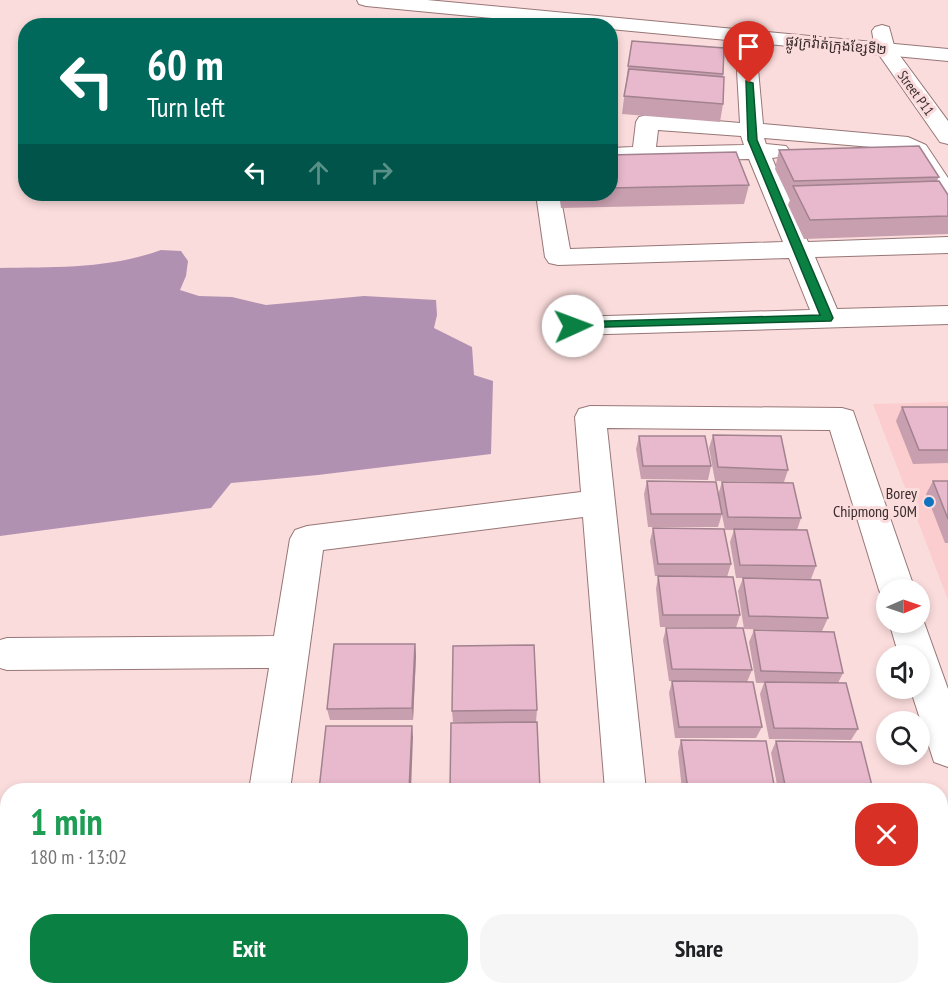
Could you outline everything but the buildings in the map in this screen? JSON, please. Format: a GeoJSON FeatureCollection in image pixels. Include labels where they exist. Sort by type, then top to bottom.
{"type":"FeatureCollection","features":[{"type":"Feature","properties":{"kind":"street","name":"ផ្លូវក្រវ៉ាត់ក្រុងខ្សែទី២"},"geometry":{"type":"LineString","coordinates":[[366,0],[556,18]]}},
{"type":"Feature","properties":{"kind":"street","name":"ផ្លូវក្រវ៉ាត់ក្រុងខ្សែទី២"},"geometry":{"type":"LineString","coordinates":[[554,0],[884,40],[948,55]]}},
{"type":"Feature","properties":{"kind":"street","name":"ផ្លូវក្រវ៉ាត់ក្រុងខ្សែទី២"},"geometry":{"type":"LineString","coordinates":[[618,24],[746,36],[884,40],[948,37]]}},
{"type":"Feature","properties":{"kind":"street"},"geometry":{"type":"LineString","coordinates":[[746,36],[755,141],[827,318]]}},
{"type":"Feature","properties":{"kind":"street","name":"Street P11"},"geometry":{"type":"LineString","coordinates":[[884,40],[948,137]]}},
{"type":"Feature","properties":{"kind":"street"},"geometry":{"type":"LineString","coordinates":[[645,154],[647,122],[755,141],[918,150],[948,197]]}},
{"type":"Feature","properties":{"kind":"street"},"geometry":{"type":"LineString","coordinates":[[618,155],[645,154],[755,141]]}},
{"type":"Feature","properties":{"kind":"street"},"geometry":{"type":"LineString","coordinates":[[549,201],[558,257],[948,245]]}},
{"type":"Feature","properties":{"kind":"street"},"geometry":{"type":"LineString","coordinates":[[573,326],[948,315]]}},
{"type":"Feature","properties":{"kind":"street"},"geometry":{"type":"LineString","coordinates":[[625,783],[590,417],[842,419],[893,579]]}},
{"type":"Feature","properties":{"kind":"street"},"geometry":{"type":"LineString","coordinates":[[271,783],[307,539],[598,503]]}},
{"type":"Feature","properties":{"kind":"street"},"geometry":{"type":"LineString","coordinates":[[7,654],[291,652]]}},
{"type":"Feature","properties":{"kind":"street"},"geometry":{"type":"LineString","coordinates":[[930,692],[948,749]]}},
{"type":"Feature","properties":{"kind":"shaded area"},"geometry":{"type":"Polygon","coordinates":[[[161,250],[181,251],[188,261],[186,276],[180,290],[199,296],[232,297],[266,305],[364,296],[436,300],[437,315],[434,328],[472,347],[474,375],[493,381],[491,454],[231,483],[211,508],[0,536],[0,268],[101,264],[122,261],[161,250]]]}},
{"type":"Feature","properties":{"kind":"shaded area","name":"Borey Chipmong 50M"},"geometry":{"type":"Polygon","coordinates":[[[948,402],[948,600],[873,404],[948,402]]]}},
{"type":"Feature","properties":{"kind":"place","name":"Borey Chipmong 50M"},"geometry":{"type":"Point","coordinates":[929,502]}},
{"type":"Feature","properties":{"kind":"route"},"geometry":{"type":"LineString","coordinates":[[573,326],[827,318],[753,140],[749,83]]}}]}
